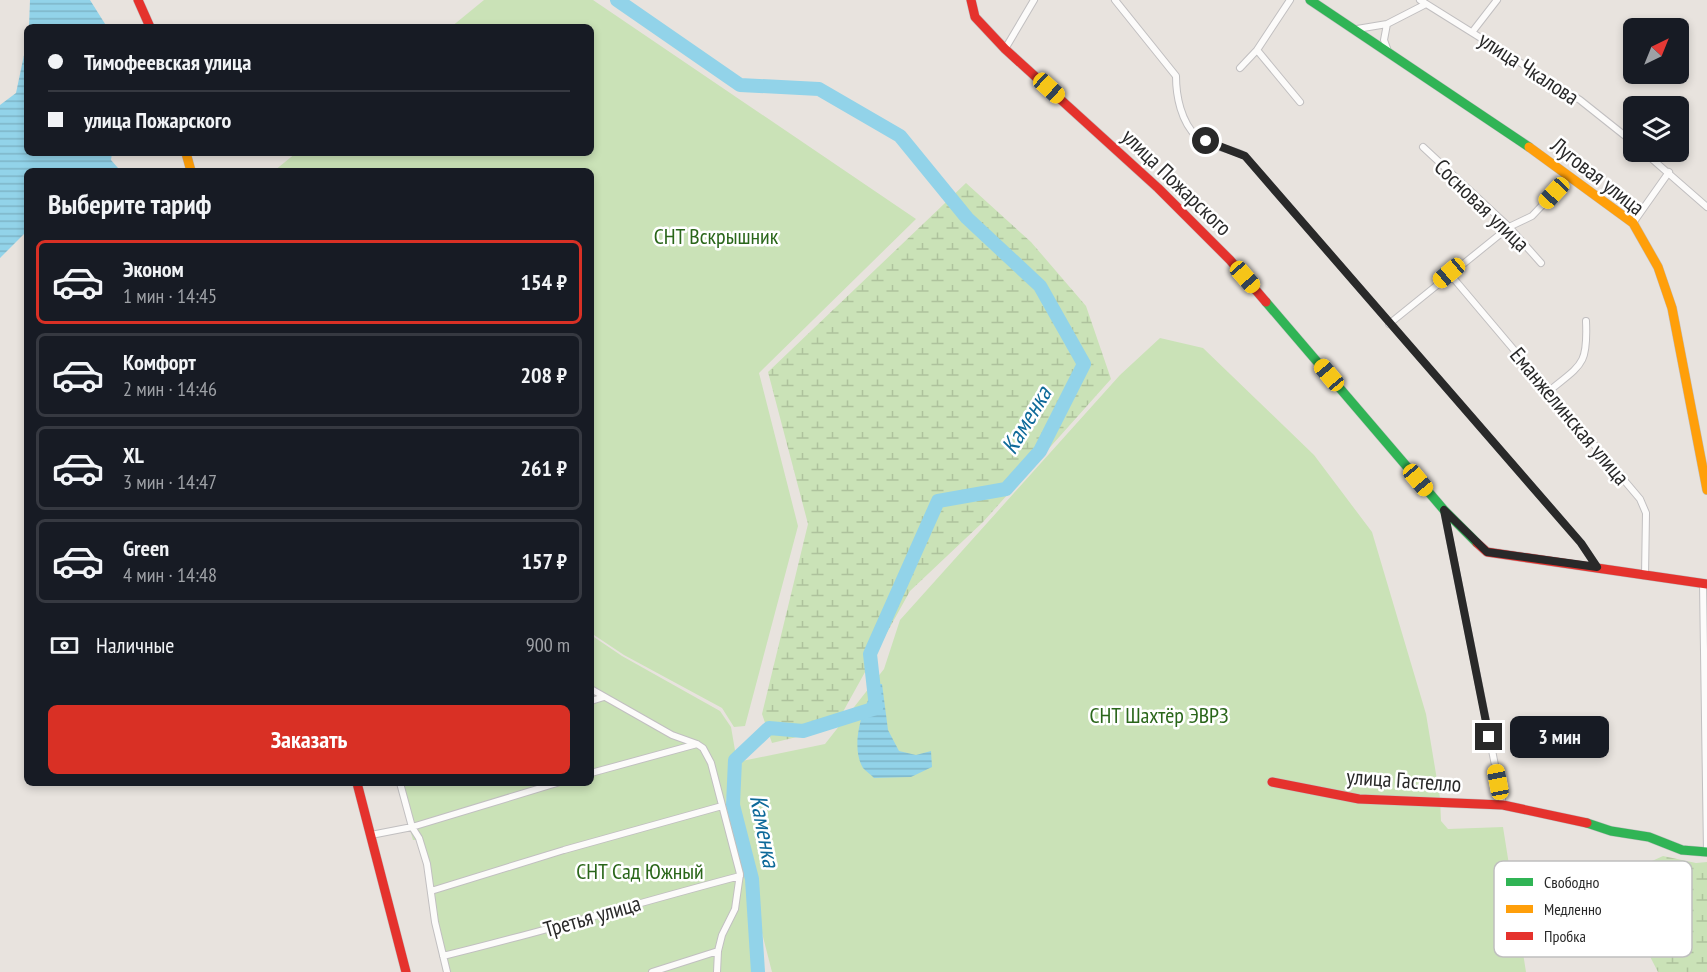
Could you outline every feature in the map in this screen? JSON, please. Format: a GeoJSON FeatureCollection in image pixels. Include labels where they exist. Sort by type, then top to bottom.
{"type":"FeatureCollection","features":[{"type":"Feature","properties":{"kind":"street"},"geometry":{"type":"LineString","coordinates":[[138,0],[149,24]]}},
{"type":"Feature","properties":{"kind":"street","name":"улица Пожарского"},"geometry":{"type":"LineString","coordinates":[[971,0],[975,17],[1005,49],[1158,188],[1230,260],[1444,510],[1487,552],[1705,584]]}},
{"type":"Feature","properties":{"kind":"street"},"geometry":{"type":"LineString","coordinates":[[1005,49],[1034,0]]}},
{"type":"Feature","properties":{"kind":"street"},"geometry":{"type":"LineString","coordinates":[[1115,0],[1176,76],[1180,108],[1196,136],[1245,156],[1581,543],[1597,567]]}},
{"type":"Feature","properties":{"kind":"street"},"geometry":{"type":"LineString","coordinates":[[1240,68],[1257,50],[1290,0]]}},
{"type":"Feature","properties":{"kind":"street","name":"Луговая улица"},"geometry":{"type":"LineString","coordinates":[[1310,0],[1357,29],[1633,223],[1658,267],[1672,308],[1707,490]]}},
{"type":"Feature","properties":{"kind":"street"},"geometry":{"type":"LineString","coordinates":[[1473,31],[1497,0]]}},
{"type":"Feature","properties":{"kind":"street"},"geometry":{"type":"LineString","coordinates":[[1357,29],[1387,24],[1423,2]]}},
{"type":"Feature","properties":{"kind":"street","name":"улица Чкалова"},"geometry":{"type":"LineString","coordinates":[[1423,2],[1473,31],[1580,100],[1623,134]]}},
{"type":"Feature","properties":{"kind":"street"},"geometry":{"type":"LineString","coordinates":[[1387,24],[1384,40],[1388,51]]}},
{"type":"Feature","properties":{"kind":"street"},"geometry":{"type":"LineString","coordinates":[[1257,50],[1300,102]]}},
{"type":"Feature","properties":{"kind":"street","name":"Сосновая улица"},"geometry":{"type":"LineString","coordinates":[[1423,147],[1509,227],[1541,263]]}},
{"type":"Feature","properties":{"kind":"street"},"geometry":{"type":"LineString","coordinates":[[1657,162],[1707,207]]}},
{"type":"Feature","properties":{"kind":"street"},"geometry":{"type":"LineString","coordinates":[[1633,223],[1669,171]]}},
{"type":"Feature","properties":{"kind":"street"},"geometry":{"type":"LineString","coordinates":[[1389,324],[1449,273],[1509,227],[1532,216],[1569,177]]}},
{"type":"Feature","properties":{"kind":"street","name":"Еманжелинская улица"},"geometry":{"type":"LineString","coordinates":[[1449,273],[1640,499],[1646,513],[1645,576]]}},
{"type":"Feature","properties":{"kind":"street"},"geometry":{"type":"LineString","coordinates":[[1549,391],[1578,367],[1587,351],[1586,321]]}},
{"type":"Feature","properties":{"kind":"street","name":"улица Пожарского"},"geometry":{"type":"LineString","coordinates":[[1444,510],[1503,805]]}},
{"type":"Feature","properties":{"kind":"street"},"geometry":{"type":"LineString","coordinates":[[1705,584],[1707,852]]}},
{"type":"Feature","properties":{"kind":"street"},"geometry":{"type":"LineString","coordinates":[[594,691],[672,735],[704,748],[711,763],[740,876],[735,909],[722,935],[718,951],[717,972]]}},
{"type":"Feature","properties":{"kind":"street"},"geometry":{"type":"LineString","coordinates":[[594,700],[604,698]]}},
{"type":"Feature","properties":{"kind":"street"},"geometry":{"type":"LineString","coordinates":[[594,772],[697,744]]}},
{"type":"Feature","properties":{"kind":"street","name":"улица Гастелло"},"geometry":{"type":"LineString","coordinates":[[1272,782],[1359,799],[1503,805],[1570,818],[1611,831],[1649,837],[1682,850],[1707,852]]}},
{"type":"Feature","properties":{"kind":"street"},"geometry":{"type":"LineString","coordinates":[[358,786],[406,972]]}},
{"type":"Feature","properties":{"kind":"street"},"geometry":{"type":"LineString","coordinates":[[401,786],[412,827],[419,838],[427,864],[447,972]]}},
{"type":"Feature","properties":{"kind":"street"},"geometry":{"type":"LineString","coordinates":[[371,835],[412,827],[547,786]]}},
{"type":"Feature","properties":{"kind":"street"},"geometry":{"type":"LineString","coordinates":[[431,891],[564,849],[722,806]]}},
{"type":"Feature","properties":{"kind":"street","name":"Третья улица"},"geometry":{"type":"LineString","coordinates":[[443,956],[523,937],[575,919],[740,876]]}},
{"type":"Feature","properties":{"kind":"street"},"geometry":{"type":"LineString","coordinates":[[652,972],[718,951]]}},
{"type":"Feature","properties":{"kind":"green space","name":"СНТ Вскрышник"},"geometry":{"type":"Polygon","coordinates":[[[484,0],[593,0],[916,219],[759,373],[798,526],[745,726],[734,727],[722,708],[624,655],[594,635],[594,168],[278,168],[292,156],[594,156],[594,24],[455,24],[484,0]]]}},
{"type":"Feature","properties":{"kind":"green space"},"geometry":{"type":"Polygon","coordinates":[[[966,183],[1031,242],[1086,306],[1111,379],[983,522],[910,591],[834,728],[772,743],[762,714],[808,524],[768,372],[966,183]]]}},
{"type":"Feature","properties":{"kind":"green space","name":"СНТ Шахтёр ЭВРЗ"},"geometry":{"type":"Polygon","coordinates":[[[1160,338],[1203,348],[1314,455],[1372,532],[1426,714],[1440,798],[1441,821],[1448,829],[1503,827],[1508,861],[1494,861],[1494,957],[1524,957],[1526,972],[772,972],[728,800],[737,762],[825,744],[884,669],[900,620],[1120,375],[1160,338]]]}},
{"type":"Feature","properties":{"kind":"green space","name":"СНТ Сад Южный"},"geometry":{"type":"Polygon","coordinates":[[[594,637],[622,656],[720,711],[731,727],[736,756],[726,800],[751,900],[752,972],[443,972],[425,866],[417,840],[413,840],[398,786],[594,786],[594,637]]]}},
{"type":"Feature","properties":{"kind":"green space"},"geometry":{"type":"Polygon","coordinates":[[[1663,856],[1687,861],[1652,861],[1663,856]]]}},
{"type":"Feature","properties":{"kind":"green space"},"geometry":{"type":"Polygon","coordinates":[[[1692,862],[1707,862],[1707,972],[1658,972],[1650,957],[1692,957],[1692,862]]]}},
{"type":"Feature","properties":{"kind":"water"},"geometry":{"type":"Polygon","coordinates":[[[30,0],[90,0],[105,24],[29,24],[30,0]]]}},
{"type":"Feature","properties":{"kind":"water"},"geometry":{"type":"Polygon","coordinates":[[[24,55],[24,156],[112,156],[111,160],[118,168],[24,168],[24,234],[0,258],[0,105],[16,93],[24,55]]]}},
{"type":"Feature","properties":{"kind":"water"},"geometry":{"type":"Polygon","coordinates":[[[877,684],[882,684],[888,730],[899,751],[916,755],[931,751],[932,767],[911,777],[874,778],[863,768],[857,748],[860,724],[867,702],[877,684]]]}},
{"type":"Feature","properties":{"kind":"waterway","name":"Каменка"},"geometry":{"type":"LineString","coordinates":[[617,0],[740,85],[819,89],[900,136],[967,218],[1040,286],[1084,364],[1040,451],[1006,489],[938,501],[870,654],[876,708],[803,731],[769,728],[735,760],[733,805],[752,879],[758,972]]}},
{"type":"Feature","properties":{"kind":"traffic: fast"},"geometry":{"type":"LineString","coordinates":[[1310,0],[1529,147]]}},
{"type":"Feature","properties":{"kind":"traffic: fast"},"geometry":{"type":"LineString","coordinates":[[1266,302],[1444,510],[1477,543]]}},
{"type":"Feature","properties":{"kind":"traffic: fast"},"geometry":{"type":"LineString","coordinates":[[1587,823],[1611,831],[1649,837],[1682,850],[1707,852]]}},
{"type":"Feature","properties":{"kind":"traffic: slow"},"geometry":{"type":"LineString","coordinates":[[1529,147],[1633,223],[1658,267],[1672,308],[1707,490]]}},
{"type":"Feature","properties":{"kind":"traffic: slow"},"geometry":{"type":"LineString","coordinates":[[187,156],[190,168]]}},
{"type":"Feature","properties":{"kind":"traffic: jam"},"geometry":{"type":"LineString","coordinates":[[138,0],[149,24]]}},
{"type":"Feature","properties":{"kind":"traffic: jam"},"geometry":{"type":"LineString","coordinates":[[971,0],[975,17],[1005,49],[1158,188],[1230,260],[1266,302]]}},
{"type":"Feature","properties":{"kind":"traffic: jam"},"geometry":{"type":"LineString","coordinates":[[1477,543],[1487,552],[1707,584]]}},
{"type":"Feature","properties":{"kind":"traffic: jam"},"geometry":{"type":"LineString","coordinates":[[1272,782],[1359,799],[1503,805],[1587,823]]}},
{"type":"Feature","properties":{"kind":"traffic: jam"},"geometry":{"type":"LineString","coordinates":[[358,786],[406,972]]}},
{"type":"Feature","properties":{"kind":"route"},"geometry":{"type":"LineString","coordinates":[[1206,141],[1245,156],[1581,543],[1597,567],[1487,552],[1444,510],[1489,737]]}}]}
